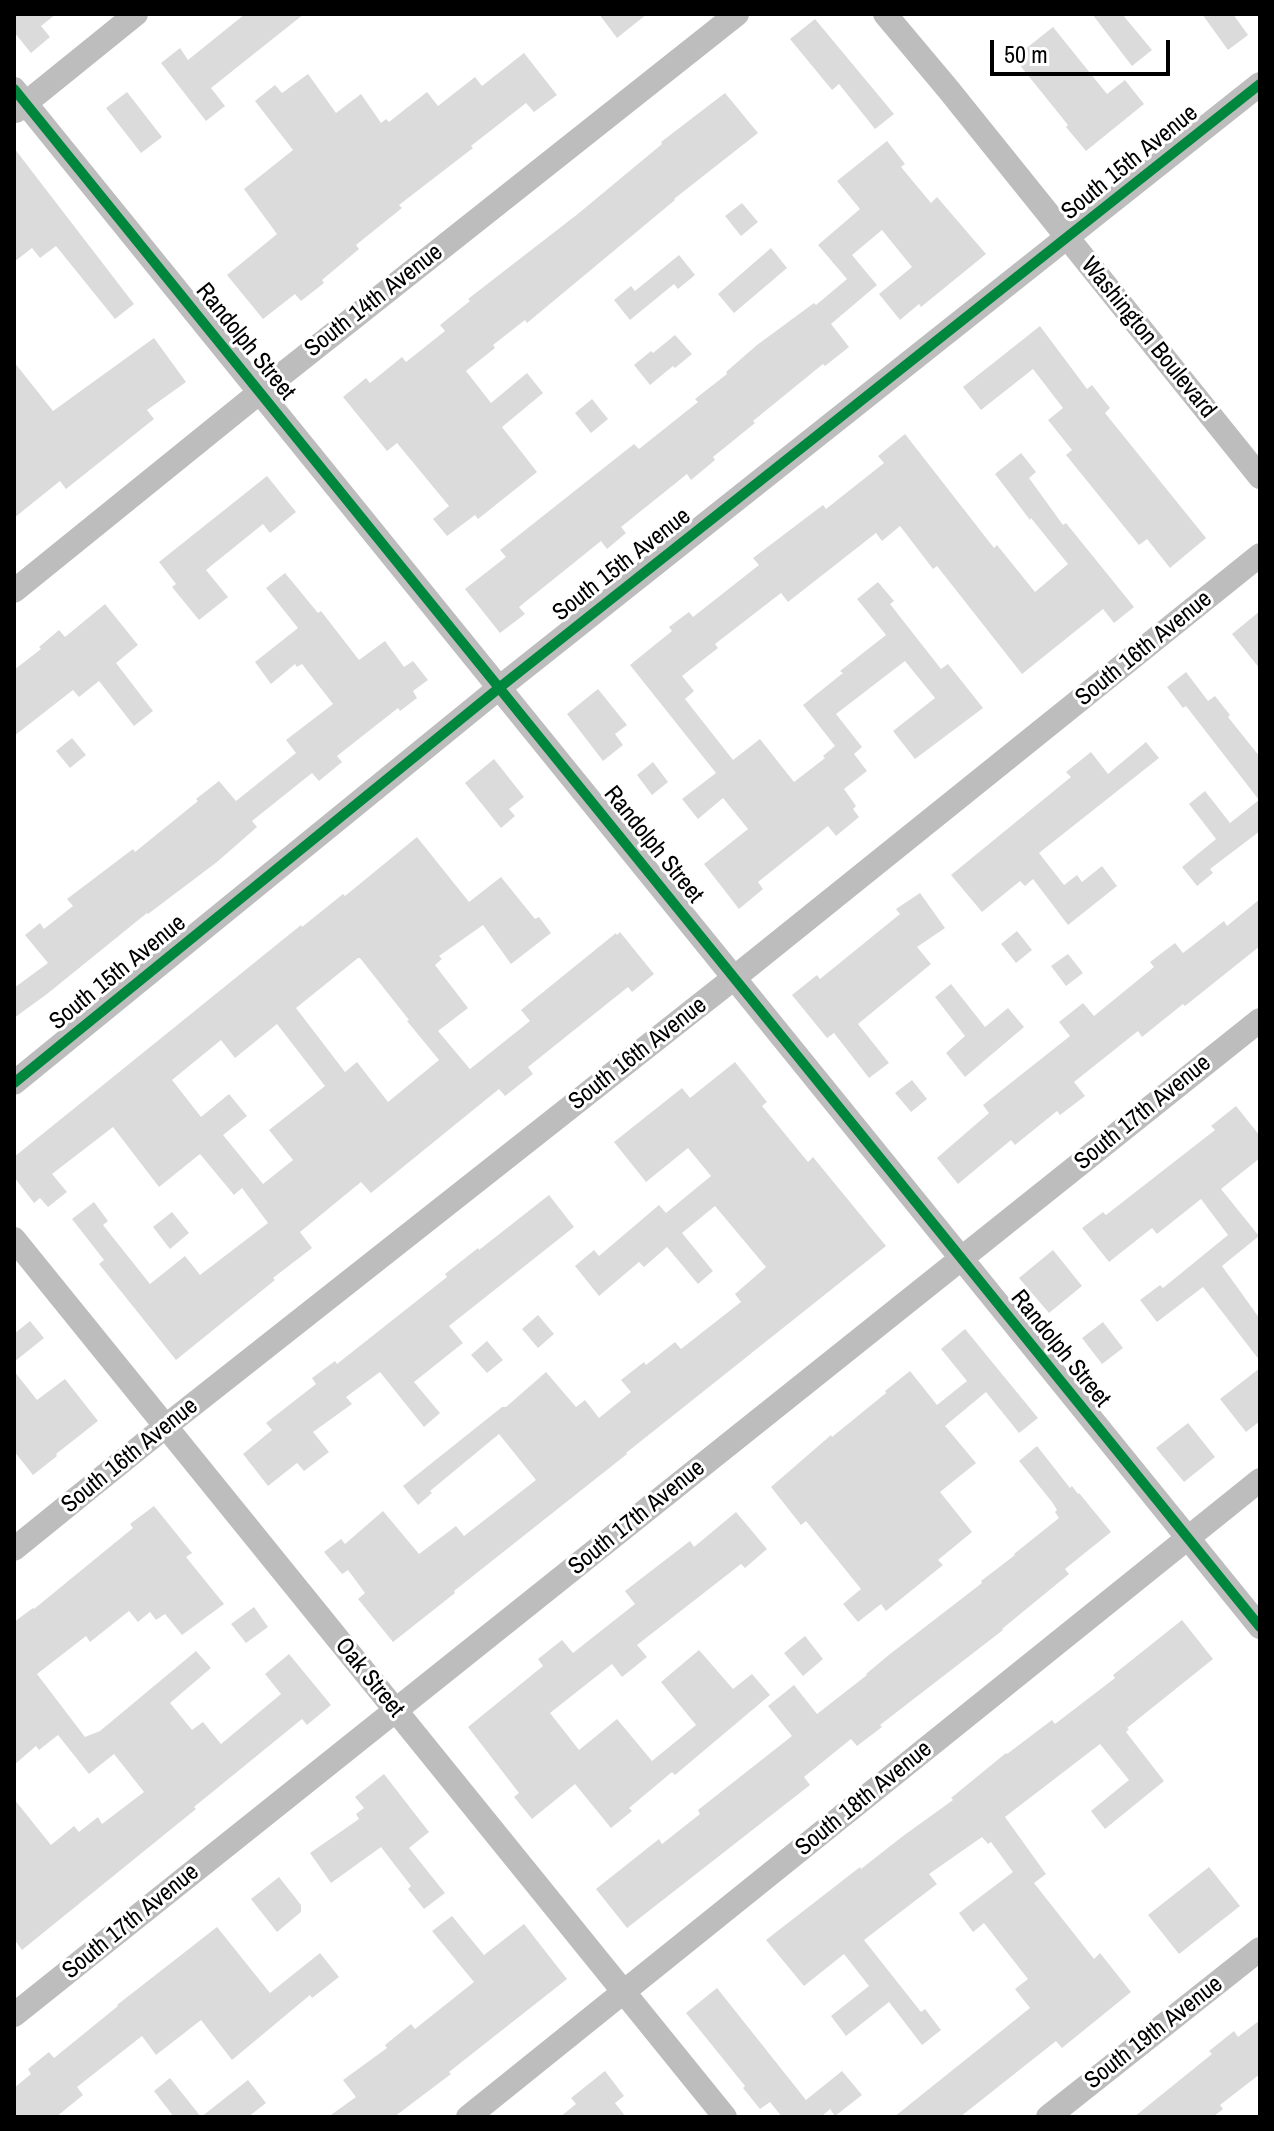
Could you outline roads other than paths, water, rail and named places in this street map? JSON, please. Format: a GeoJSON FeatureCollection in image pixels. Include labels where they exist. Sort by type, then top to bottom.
{"type":"FeatureCollection","features":[{"type":"Feature","properties":{"kind":"street"},"geometry":{"type":"LineString","coordinates":[[18,102],[136,14]]}},
{"type":"Feature","properties":{"kind":"street","name":"South 14th Avenue"},"geometry":{"type":"LineString","coordinates":[[14,591],[737,14]]}},
{"type":"Feature","properties":{"kind":"street","name":"Washington Boulevard"},"geometry":{"type":"LineString","coordinates":[[885,14],[1260,477]]}},
{"type":"Feature","properties":{"kind":"street","name":"South 15th Avenue"},"geometry":{"type":"LineString","coordinates":[[14,1083],[499,688],[1260,84]]}},
{"type":"Feature","properties":{"kind":"street","name":"Randolph Street"},"geometry":{"type":"LineString","coordinates":[[18,102],[260,392],[1260,1627]]}},
{"type":"Feature","properties":{"kind":"street","name":"South 16th Avenue"},"geometry":{"type":"LineString","coordinates":[[14,1549],[734,978],[1260,555]]}},
{"type":"Feature","properties":{"kind":"street","name":"South 17th Avenue"},"geometry":{"type":"LineString","coordinates":[[14,2015],[1260,1020]]}},
{"type":"Feature","properties":{"kind":"street","name":"Oak Street"},"geometry":{"type":"LineString","coordinates":[[14,1239],[725,2117]]}},
{"type":"Feature","properties":{"kind":"street","name":"South 18th Avenue"},"geometry":{"type":"LineString","coordinates":[[468,2117],[1260,1480]]}},
{"type":"Feature","properties":{"kind":"street","name":"South 19th Avenue"},"geometry":{"type":"LineString","coordinates":[[1048,2117],[1260,1949]]}}]}
